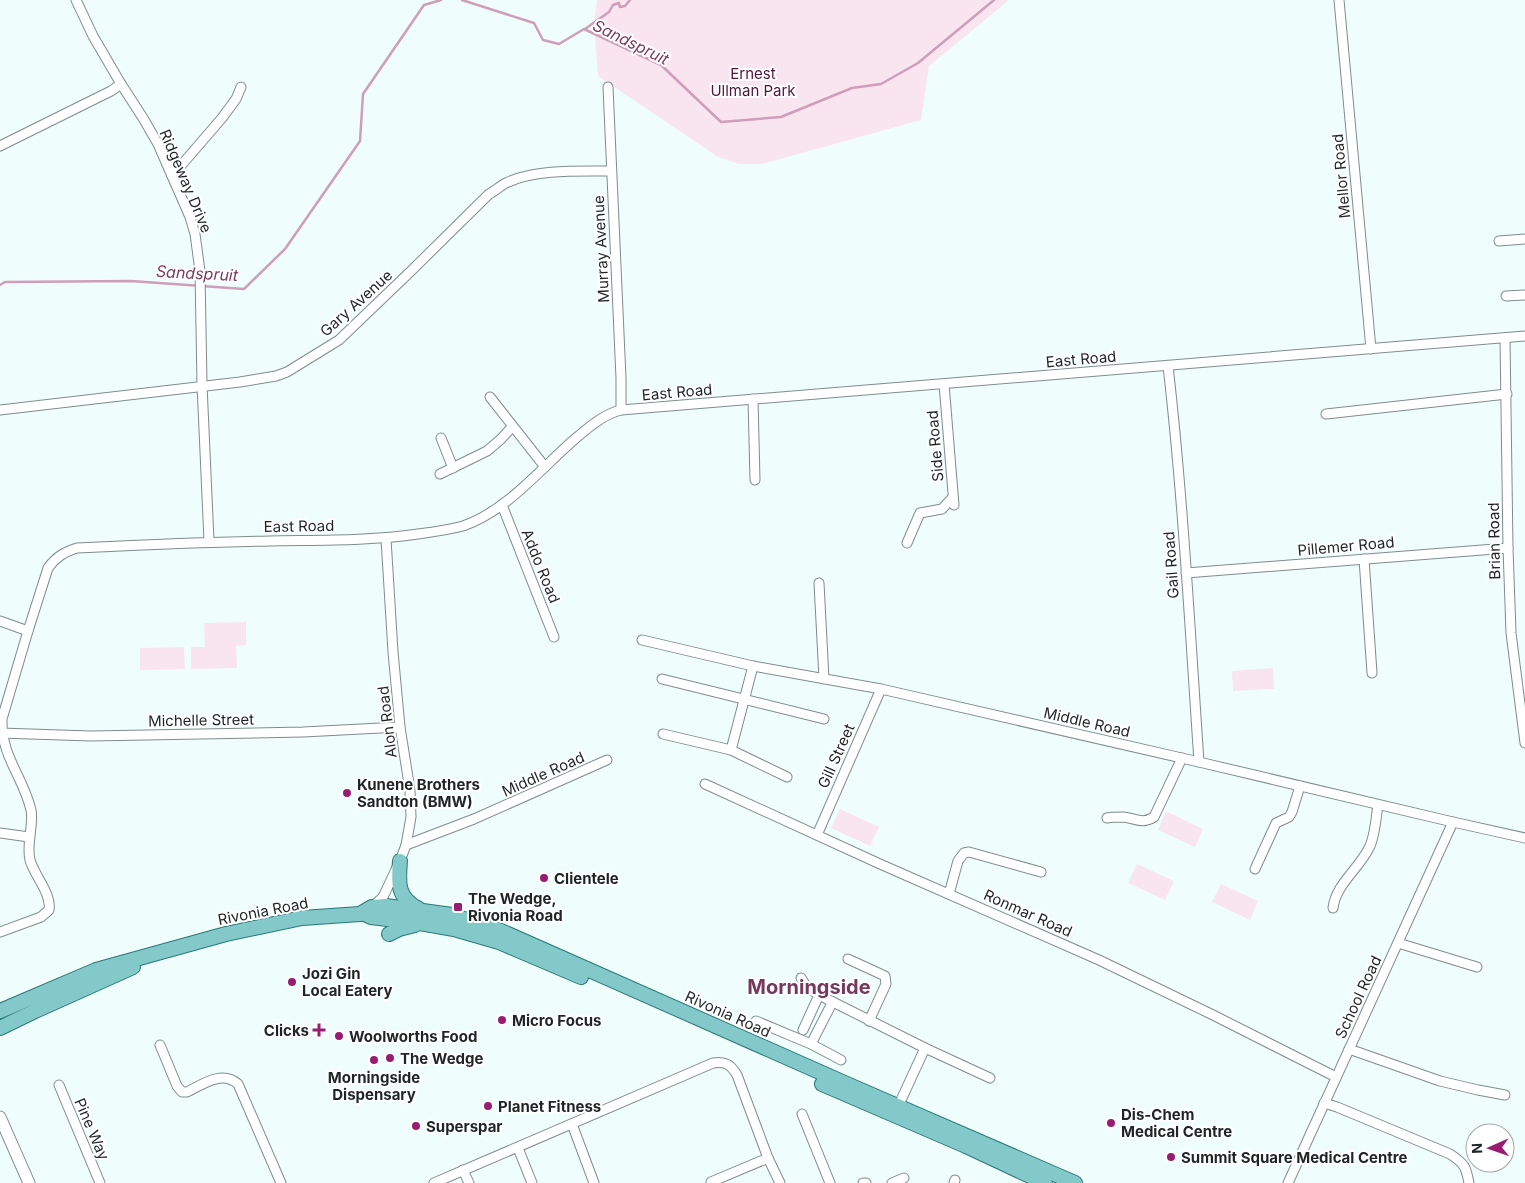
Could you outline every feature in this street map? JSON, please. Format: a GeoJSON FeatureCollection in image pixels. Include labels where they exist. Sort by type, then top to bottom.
{"type":"FeatureCollection","features":[{"type":"Feature","properties":{"kind":"main road"},"geometry":{"type":"LineString","coordinates":[[389,934],[423,918],[401,893],[399,878],[400,861]]}},
{"type":"Feature","properties":{"kind":"main road","name":"Rivonia Road"},"geometry":{"type":"LineString","coordinates":[[0,1011],[96,970],[226,934],[293,919],[368,913],[385,907],[499,942],[896,1111],[966,1146],[1051,1180],[1075,1183]]}},
{"type":"Feature","properties":{"kind":"main road","name":"Rivonia Road"},"geometry":{"type":"LineString","coordinates":[[0,1028],[172,950]]}},
{"type":"Feature","properties":{"kind":"main road"},"geometry":{"type":"LineString","coordinates":[[0,1117],[29,1183]]}},
{"type":"Feature","properties":{"kind":"street","name":"Ridgeway Drive"},"geometry":{"type":"LineString","coordinates":[[76,0],[93,36],[158,144],[195,234],[200,271],[202,385],[209,542]]}},
{"type":"Feature","properties":{"kind":"street","name":"Mellor Road"},"geometry":{"type":"LineString","coordinates":[[1339,0],[1371,349]]}},
{"type":"Feature","properties":{"kind":"street"},"geometry":{"type":"LineString","coordinates":[[0,146],[111,91],[121,84]]}},
{"type":"Feature","properties":{"kind":"street"},"geometry":{"type":"LineString","coordinates":[[172,176],[222,118],[236,99],[241,87]]}},
{"type":"Feature","properties":{"kind":"street","name":"Murray Avenue"},"geometry":{"type":"LineString","coordinates":[[608,87],[621,410]]}},
{"type":"Feature","properties":{"kind":"street","name":"Gary Avenue"},"geometry":{"type":"LineString","coordinates":[[0,410],[240,382],[288,372],[339,340],[412,272],[489,194],[507,183],[546,173],[611,171]]}},
{"type":"Feature","properties":{"kind":"street"},"geometry":{"type":"LineString","coordinates":[[1499,241],[1525,239]]}},
{"type":"Feature","properties":{"kind":"street"},"geometry":{"type":"LineString","coordinates":[[1506,296],[1525,295]]}},
{"type":"Feature","properties":{"kind":"street","name":"East Road"},"geometry":{"type":"LineString","coordinates":[[1,733],[4,710],[48,568],[60,555],[77,548],[209,542],[386,539],[443,531],[483,517],[502,506],[586,430],[610,414],[621,410],[1525,336]]}},
{"type":"Feature","properties":{"kind":"street","name":"Brian Road"},"geometry":{"type":"LineString","coordinates":[[1505,338],[1511,633],[1525,743]]}},
{"type":"Feature","properties":{"kind":"street","name":"Gail Road"},"geometry":{"type":"LineString","coordinates":[[1168,366],[1186,573],[1199,762]]}},
{"type":"Feature","properties":{"kind":"street","name":"Side Road"},"geometry":{"type":"LineString","coordinates":[[907,543],[920,513],[942,509],[954,501],[944,384]]}},
{"type":"Feature","properties":{"kind":"street"},"geometry":{"type":"LineString","coordinates":[[1326,414],[1507,394]]}},
{"type":"Feature","properties":{"kind":"street"},"geometry":{"type":"LineString","coordinates":[[490,397],[512,428],[545,467]]}},
{"type":"Feature","properties":{"kind":"street"},"geometry":{"type":"LineString","coordinates":[[753,400],[755,480]]}},
{"type":"Feature","properties":{"kind":"street"},"geometry":{"type":"LineString","coordinates":[[440,474],[487,451],[512,428]]}},
{"type":"Feature","properties":{"kind":"street"},"geometry":{"type":"LineString","coordinates":[[441,438],[453,468]]}},
{"type":"Feature","properties":{"kind":"street","name":"Addo Road"},"geometry":{"type":"LineString","coordinates":[[502,506],[554,637]]}},
{"type":"Feature","properties":{"kind":"street","name":"Alon Road"},"geometry":{"type":"LineString","coordinates":[[385,907],[406,845],[411,808],[400,727],[393,652],[386,539]]}},
{"type":"Feature","properties":{"kind":"street","name":"Pillemer Road"},"geometry":{"type":"LineString","coordinates":[[1186,573],[1508,548]]}},
{"type":"Feature","properties":{"kind":"street"},"geometry":{"type":"LineString","coordinates":[[1364,558],[1372,673]]}},
{"type":"Feature","properties":{"kind":"street"},"geometry":{"type":"LineString","coordinates":[[819,583],[824,679]]}},
{"type":"Feature","properties":{"kind":"street"},"geometry":{"type":"LineString","coordinates":[[0,621],[28,631]]}},
{"type":"Feature","properties":{"kind":"street","name":"Middle Road"},"geometry":{"type":"LineString","coordinates":[[642,640],[753,666],[880,689],[1525,838]]}},
{"type":"Feature","properties":{"kind":"street"},"geometry":{"type":"LineString","coordinates":[[730,750],[753,666]]}},
{"type":"Feature","properties":{"kind":"street"},"geometry":{"type":"LineString","coordinates":[[662,679],[824,719]]}},
{"type":"Feature","properties":{"kind":"street","name":"Gill Street"},"geometry":{"type":"LineString","coordinates":[[817,835],[880,689]]}},
{"type":"Feature","properties":{"kind":"street","name":"Michelle Street"},"geometry":{"type":"LineString","coordinates":[[1,733],[91,736],[303,732],[400,727]]}},
{"type":"Feature","properties":{"kind":"street"},"geometry":{"type":"LineString","coordinates":[[0,932],[41,917],[49,910],[50,905],[30,860],[28,846],[32,818],[30,807],[6,750],[1,733]]}},
{"type":"Feature","properties":{"kind":"street"},"geometry":{"type":"LineString","coordinates":[[663,734],[730,750],[788,777]]}},
{"type":"Feature","properties":{"kind":"street"},"geometry":{"type":"LineString","coordinates":[[1107,818],[1125,817],[1143,822],[1154,817],[1182,758]]}},
{"type":"Feature","properties":{"kind":"street","name":"Middle Road"},"geometry":{"type":"LineString","coordinates":[[406,845],[474,819],[607,760]]}},
{"type":"Feature","properties":{"kind":"street","name":"Ronmar Road"},"geometry":{"type":"LineString","coordinates":[[705,784],[1099,960],[1336,1077]]}},
{"type":"Feature","properties":{"kind":"street"},"geometry":{"type":"LineString","coordinates":[[1255,869],[1276,823],[1289,817],[1292,812],[1300,786]]}},
{"type":"Feature","properties":{"kind":"street"},"geometry":{"type":"LineString","coordinates":[[1333,908],[1334,898],[1338,890],[1370,847],[1378,805]]}},
{"type":"Feature","properties":{"kind":"street","name":"School Road"},"geometry":{"type":"LineString","coordinates":[[1288,1183],[1453,822]]}},
{"type":"Feature","properties":{"kind":"street"},"geometry":{"type":"LineString","coordinates":[[0,833],[29,837]]}},
{"type":"Feature","properties":{"kind":"street"},"geometry":{"type":"LineString","coordinates":[[949,894],[958,861],[964,853],[969,852],[1041,872]]}},
{"type":"Feature","properties":{"kind":"street"},"geometry":{"type":"LineString","coordinates":[[1398,943],[1477,967]]}},
{"type":"Feature","properties":{"kind":"street"},"geometry":{"type":"LineString","coordinates":[[848,959],[885,976],[886,984],[869,1021]]}},
{"type":"Feature","properties":{"kind":"street"},"geometry":{"type":"LineString","coordinates":[[801,978],[806,986],[832,1003],[990,1078]]}},
{"type":"Feature","properties":{"kind":"street"},"geometry":{"type":"LineString","coordinates":[[803,1030],[818,995]]}},
{"type":"Feature","properties":{"kind":"street"},"geometry":{"type":"LineString","coordinates":[[811,1044],[832,1003]]}},
{"type":"Feature","properties":{"kind":"street"},"geometry":{"type":"LineString","coordinates":[[756,1021],[811,1044],[841,1060]]}},
{"type":"Feature","properties":{"kind":"street"},"geometry":{"type":"LineString","coordinates":[[160,1045],[178,1090],[187,1092],[223,1077],[229,1078],[238,1084],[281,1183]]}},
{"type":"Feature","properties":{"kind":"street"},"geometry":{"type":"LineString","coordinates":[[896,1111],[925,1048]]}},
{"type":"Feature","properties":{"kind":"street"},"geometry":{"type":"LineString","coordinates":[[1350,1049],[1440,1081],[1505,1095]]}},
{"type":"Feature","properties":{"kind":"street"},"geometry":{"type":"LineString","coordinates":[[434,1183],[714,1063],[724,1062],[731,1066],[736,1076],[768,1158],[780,1183]]}},
{"type":"Feature","properties":{"kind":"street","name":"Pine Way"},"geometry":{"type":"LineString","coordinates":[[59,1085],[100,1183]]}},
{"type":"Feature","properties":{"kind":"street"},"geometry":{"type":"LineString","coordinates":[[1324,1103],[1450,1154],[1467,1169],[1469,1183]]}},
{"type":"Feature","properties":{"kind":"street"},"geometry":{"type":"LineString","coordinates":[[802,1114],[830,1183]]}},
{"type":"Feature","properties":{"kind":"street"},"geometry":{"type":"LineString","coordinates":[[572,1124],[594,1183]]}},
{"type":"Feature","properties":{"kind":"street"},"geometry":{"type":"LineString","coordinates":[[518,1148],[532,1183]]}},
{"type":"Feature","properties":{"kind":"street"},"geometry":{"type":"LineString","coordinates":[[711,1182],[768,1158]]}},
{"type":"Feature","properties":{"kind":"street"},"geometry":{"type":"LineString","coordinates":[[463,1170],[469,1183]]}},
{"type":"Feature","properties":{"kind":"street"},"geometry":{"type":"LineString","coordinates":[[892,1183],[904,1178]]}},
{"type":"Feature","properties":{"kind":"green space","name":"Ernest Ullman Park"},"geometry":{"type":"Polygon","coordinates":[[[597,0],[1008,1],[929,66],[921,120],[762,164],[739,164],[718,157],[598,76],[594,23],[597,0]]]}},
{"type":"Feature","properties":{"kind":"green space"},"geometry":{"type":"Polygon","coordinates":[[[246,622],[246,645],[236,646],[237,668],[191,669],[191,647],[205,647],[204,623],[246,622]]]}},
{"type":"Feature","properties":{"kind":"green space"},"geometry":{"type":"Polygon","coordinates":[[[184,647],[185,669],[140,670],[140,648],[184,647]]]}},
{"type":"Feature","properties":{"kind":"green space"},"geometry":{"type":"Polygon","coordinates":[[[1273,668],[1274,689],[1233,691],[1232,671],[1273,668]]]}},
{"type":"Feature","properties":{"kind":"green space"},"geometry":{"type":"Polygon","coordinates":[[[840,809],[879,827],[870,846],[831,828],[840,809]]]}},
{"type":"Feature","properties":{"kind":"green space"},"geometry":{"type":"Polygon","coordinates":[[[1166,811],[1203,829],[1195,847],[1158,830],[1166,811]]]}},
{"type":"Feature","properties":{"kind":"green space"},"geometry":{"type":"Polygon","coordinates":[[[1137,864],[1174,881],[1165,900],[1128,883],[1137,864]]]}},
{"type":"Feature","properties":{"kind":"green space"},"geometry":{"type":"Polygon","coordinates":[[[1221,884],[1258,901],[1250,920],[1212,902],[1221,884]]]}},
{"type":"Feature","properties":{"kind":"waterway","name":"Sandspruit"},"geometry":{"type":"LineString","coordinates":[[0,285],[5,282],[131,281],[244,289],[285,249],[360,141],[363,94],[424,5],[441,0]]}},
{"type":"Feature","properties":{"kind":"waterway","name":"Sandspruit"},"geometry":{"type":"LineString","coordinates":[[462,0],[534,23],[543,40],[559,44],[584,29],[661,65],[721,122],[781,117],[852,88],[881,84],[918,63],[994,0]]}},
{"type":"Feature","properties":{"kind":"waterway"},"geometry":{"type":"LineString","coordinates":[[585,29],[609,12],[613,5],[619,3],[620,7],[625,6],[630,0]]}},
{"type":"Feature","properties":{"kind":"place","name":"Kunene Brothers Sandton (BMW)"},"geometry":{"type":"Point","coordinates":[347,793]}},
{"type":"Feature","properties":{"kind":"place","name":"Clientele"},"geometry":{"type":"Point","coordinates":[544,878]}},
{"type":"Feature","properties":{"kind":"place","name":"The Wedge, Rivonia Road"},"geometry":{"type":"Point","coordinates":[458,907]}},
{"type":"Feature","properties":{"kind":"place","name":"Jozi Gin Local Eatery"},"geometry":{"type":"Point","coordinates":[292,982]}},
{"type":"Feature","properties":{"kind":"place","name":"Micro Focus"},"geometry":{"type":"Point","coordinates":[502,1020]}},
{"type":"Feature","properties":{"kind":"place","name":"Clicks"},"geometry":{"type":"Point","coordinates":[319,1030]}},
{"type":"Feature","properties":{"kind":"place","name":"Woolworths Food"},"geometry":{"type":"Point","coordinates":[339,1036]}},
{"type":"Feature","properties":{"kind":"place","name":"The Wedge"},"geometry":{"type":"Point","coordinates":[390,1058]}},
{"type":"Feature","properties":{"kind":"place","name":"Morningside Dispensary"},"geometry":{"type":"Point","coordinates":[374,1060]}},
{"type":"Feature","properties":{"kind":"place","name":"Planet Fitness"},"geometry":{"type":"Point","coordinates":[488,1106]}},
{"type":"Feature","properties":{"kind":"place","name":"Dis-Chem Medical Centre"},"geometry":{"type":"Point","coordinates":[1111,1123]}},
{"type":"Feature","properties":{"kind":"place","name":"Superspar"},"geometry":{"type":"Point","coordinates":[416,1126]}},
{"type":"Feature","properties":{"kind":"place","name":"Summit Square Medical Centre"},"geometry":{"type":"Point","coordinates":[1171,1157]}},
{"type":"Feature","properties":{"kind":"district","name":"Morningside"},"geometry":{"type":"Point","coordinates":[809,987]}}]}
